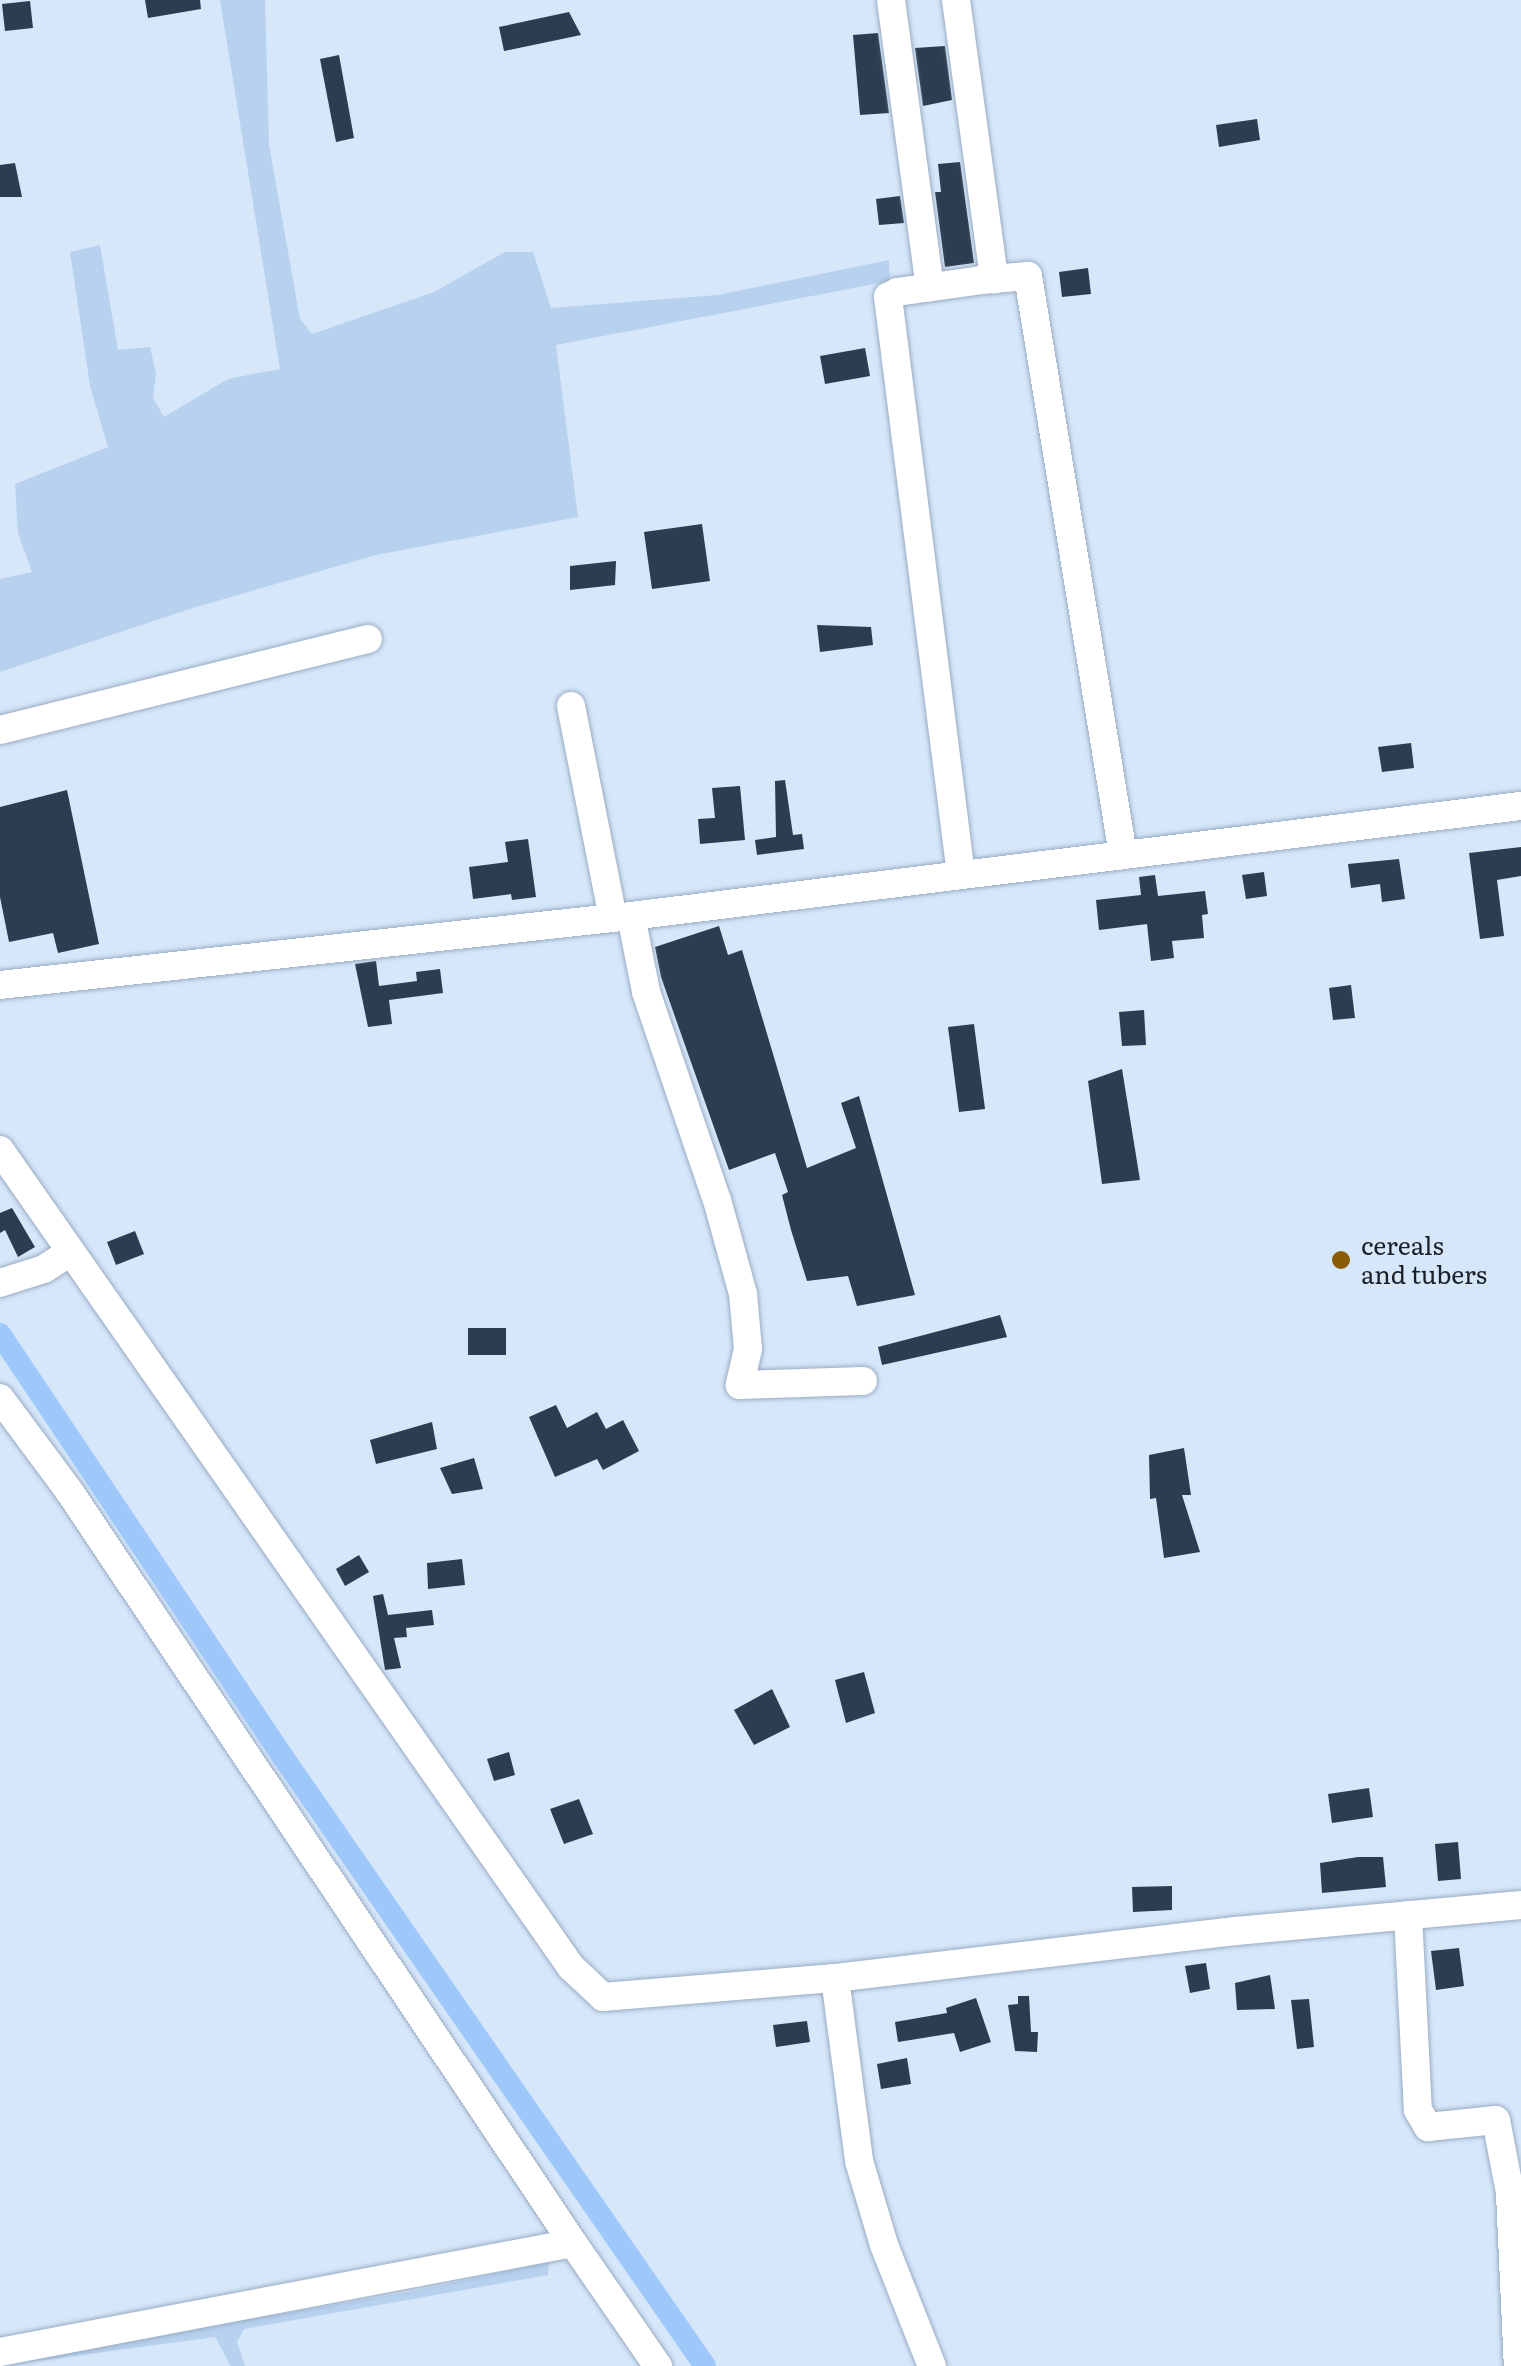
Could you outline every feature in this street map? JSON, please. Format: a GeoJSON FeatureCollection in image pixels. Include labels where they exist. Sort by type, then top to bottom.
{"type":"FeatureCollection","features":[{"type":"Feature","properties":{"kind":"street"},"geometry":{"type":"LineString","coordinates":[[891,0],[930,287]]}},
{"type":"Feature","properties":{"kind":"street"},"geometry":{"type":"LineString","coordinates":[[956,0],[994,279]]}},
{"type":"Feature","properties":{"kind":"street"},"geometry":{"type":"LineString","coordinates":[[961,876],[888,298],[897,292],[930,287],[1028,276],[1123,855]]}},
{"type":"Feature","properties":{"kind":"street"},"geometry":{"type":"LineString","coordinates":[[0,730],[368,639]]}},
{"type":"Feature","properties":{"kind":"street"},"geometry":{"type":"LineString","coordinates":[[571,706],[622,917],[718,1200],[743,1294],[748,1350],[740,1385],[863,1381]]}},
{"type":"Feature","properties":{"kind":"street"},"geometry":{"type":"LineString","coordinates":[[0,985],[622,917],[1521,806]]}},
{"type":"Feature","properties":{"kind":"street"},"geometry":{"type":"LineString","coordinates":[[0,1150],[571,1968],[603,1996],[835,1978],[1521,1905]]}},
{"type":"Feature","properties":{"kind":"street"},"geometry":{"type":"LineString","coordinates":[[0,1282],[44,1270],[69,1253]]}},
{"type":"Feature","properties":{"kind":"street"},"geometry":{"type":"LineString","coordinates":[[0,1398],[70,1491],[658,2366]]}},
{"type":"Feature","properties":{"kind":"street"},"geometry":{"type":"LineString","coordinates":[[1408,1915],[1418,2110],[1428,2127],[1496,2120],[1510,2193],[1518,2366]]}},
{"type":"Feature","properties":{"kind":"street"},"geometry":{"type":"LineString","coordinates":[[835,1978],[859,2161],[884,2245],[932,2366]]}},
{"type":"Feature","properties":{"kind":"street"},"geometry":{"type":"LineString","coordinates":[[0,2352],[572,2243]]}},
{"type":"Feature","properties":{"kind":"shaded area"},"geometry":{"type":"Polygon","coordinates":[[[220,0],[265,0],[269,145],[300,319],[312,334],[434,292],[505,252],[533,252],[551,308],[718,295],[889,260],[890,281],[556,345],[578,517],[376,555],[196,607],[0,672],[0,579],[32,572],[18,533],[15,484],[108,447],[90,386],[70,252],[100,245],[118,350],[150,347],[156,373],[153,398],[164,417],[228,379],[280,369],[220,0]]]}},
{"type":"Feature","properties":{"kind":"shaded area"},"geometry":{"type":"Polygon","coordinates":[[[549,2262],[548,2275],[244,2329],[237,2342],[245,2366],[231,2366],[215,2337],[0,2366],[0,2362],[414,2291],[549,2262]]]}},
{"type":"Feature","properties":{"kind":"building"},"geometry":{"type":"Polygon","coordinates":[[[145,0],[200,0],[201,9],[148,18],[145,0]]]}},
{"type":"Feature","properties":{"kind":"building"},"geometry":{"type":"Polygon","coordinates":[[[30,1],[33,28],[5,31],[2,4],[30,1]]]}},
{"type":"Feature","properties":{"kind":"building"},"geometry":{"type":"Polygon","coordinates":[[[569,12],[581,35],[504,51],[499,27],[569,12]]]}},
{"type":"Feature","properties":{"kind":"building"},"geometry":{"type":"Polygon","coordinates":[[[878,33],[889,113],[860,115],[853,35],[878,33]]]}},
{"type":"Feature","properties":{"kind":"building"},"geometry":{"type":"Polygon","coordinates":[[[945,46],[952,100],[923,106],[915,48],[945,46]]]}},
{"type":"Feature","properties":{"kind":"building"},"geometry":{"type":"Polygon","coordinates":[[[339,55],[354,138],[336,142],[320,59],[339,55]]]}},
{"type":"Feature","properties":{"kind":"building"},"geometry":{"type":"Polygon","coordinates":[[[1257,119],[1260,140],[1219,147],[1216,125],[1257,119]]]}},
{"type":"Feature","properties":{"kind":"building"},"geometry":{"type":"Polygon","coordinates":[[[960,162],[974,263],[945,267],[935,192],[941,192],[938,164],[960,162]]]}},
{"type":"Feature","properties":{"kind":"building"},"geometry":{"type":"Polygon","coordinates":[[[15,163],[22,197],[0,197],[0,165],[15,163]]]}},
{"type":"Feature","properties":{"kind":"building"},"geometry":{"type":"Polygon","coordinates":[[[900,196],[904,223],[879,225],[876,199],[900,196]]]}},
{"type":"Feature","properties":{"kind":"building"},"geometry":{"type":"Polygon","coordinates":[[[1088,268],[1091,294],[1062,297],[1059,272],[1088,268]]]}},
{"type":"Feature","properties":{"kind":"building"},"geometry":{"type":"Polygon","coordinates":[[[865,348],[870,376],[825,384],[820,356],[865,348]]]}},
{"type":"Feature","properties":{"kind":"building"},"geometry":{"type":"Polygon","coordinates":[[[702,524],[710,581],[652,589],[644,532],[702,524]]]}},
{"type":"Feature","properties":{"kind":"building"},"geometry":{"type":"Polygon","coordinates":[[[616,561],[615,585],[570,590],[570,566],[616,561]]]}},
{"type":"Feature","properties":{"kind":"building"},"geometry":{"type":"Polygon","coordinates":[[[817,625],[871,627],[873,645],[820,652],[817,625]]]}},
{"type":"Feature","properties":{"kind":"building"},"geometry":{"type":"Polygon","coordinates":[[[1411,743],[1414,768],[1382,772],[1378,747],[1411,743]]]}},
{"type":"Feature","properties":{"kind":"building"},"geometry":{"type":"Polygon","coordinates":[[[785,780],[793,835],[802,834],[804,849],[757,855],[755,840],[776,837],[775,781],[785,780]]]}},
{"type":"Feature","properties":{"kind":"building"},"geometry":{"type":"Polygon","coordinates":[[[740,786],[745,840],[700,844],[698,819],[715,818],[712,788],[740,786]]]}},
{"type":"Feature","properties":{"kind":"building"},"geometry":{"type":"Polygon","coordinates":[[[67,790],[99,944],[58,953],[53,933],[9,942],[0,897],[0,807],[67,790]]]}},
{"type":"Feature","properties":{"kind":"building"},"geometry":{"type":"Polygon","coordinates":[[[528,839],[536,897],[512,900],[511,894],[473,899],[469,867],[508,862],[505,842],[528,839]]]}},
{"type":"Feature","properties":{"kind":"building"},"geometry":{"type":"Polygon","coordinates":[[[1521,847],[1521,876],[1497,880],[1504,936],[1480,939],[1469,853],[1521,847]]]}},
{"type":"Feature","properties":{"kind":"building"},"geometry":{"type":"Polygon","coordinates":[[[1399,859],[1405,899],[1382,902],[1380,884],[1351,888],[1348,864],[1399,859]]]}},
{"type":"Feature","properties":{"kind":"building"},"geometry":{"type":"Polygon","coordinates":[[[1264,872],[1267,896],[1246,899],[1242,875],[1264,872]]]}},
{"type":"Feature","properties":{"kind":"building"},"geometry":{"type":"Polygon","coordinates":[[[1155,875],[1158,896],[1205,891],[1208,914],[1202,915],[1204,938],[1172,941],[1174,958],[1151,961],[1147,924],[1099,930],[1096,900],[1141,895],[1139,877],[1155,875]]]}},
{"type":"Feature","properties":{"kind":"building"},"geometry":{"type":"Polygon","coordinates":[[[719,926],[728,955],[742,950],[807,1168],[856,1148],[841,1103],[859,1096],[915,1295],[857,1306],[848,1276],[807,1281],[782,1195],[788,1192],[775,1153],[729,1170],[661,977],[655,947],[719,926]]]}},
{"type":"Feature","properties":{"kind":"building"},"geometry":{"type":"Polygon","coordinates":[[[376,961],[379,986],[417,981],[416,972],[440,969],[443,993],[389,1000],[392,1024],[368,1027],[355,964],[376,961]]]}},
{"type":"Feature","properties":{"kind":"building"},"geometry":{"type":"Polygon","coordinates":[[[1351,985],[1355,1018],[1333,1020],[1329,988],[1351,985]]]}},
{"type":"Feature","properties":{"kind":"building"},"geometry":{"type":"Polygon","coordinates":[[[1144,1010],[1146,1045],[1122,1046],[1119,1012],[1144,1010]]]}},
{"type":"Feature","properties":{"kind":"building"},"geometry":{"type":"Polygon","coordinates":[[[974,1024],[985,1109],[959,1112],[948,1027],[974,1024]]]}},
{"type":"Feature","properties":{"kind":"building"},"geometry":{"type":"Polygon","coordinates":[[[1122,1069],[1140,1180],[1102,1184],[1088,1081],[1122,1069]]]}},
{"type":"Feature","properties":{"kind":"building"},"geometry":{"type":"Polygon","coordinates":[[[12,1208],[35,1247],[18,1257],[5,1230],[0,1233],[0,1213],[12,1208]]]}},
{"type":"Feature","properties":{"kind":"building"},"geometry":{"type":"Polygon","coordinates":[[[135,1231],[144,1254],[116,1265],[107,1242],[135,1231]]]}},
{"type":"Feature","properties":{"kind":"building"},"geometry":{"type":"Polygon","coordinates":[[[1000,1315],[1007,1337],[882,1365],[878,1347],[1000,1315]]]}},
{"type":"Feature","properties":{"kind":"building"},"geometry":{"type":"Polygon","coordinates":[[[468,1328],[506,1328],[506,1355],[468,1355],[468,1328]]]}},
{"type":"Feature","properties":{"kind":"building"},"geometry":{"type":"Polygon","coordinates":[[[556,1405],[567,1428],[597,1412],[606,1429],[623,1420],[639,1451],[603,1470],[597,1459],[555,1477],[529,1417],[556,1405]]]}},
{"type":"Feature","properties":{"kind":"building"},"geometry":{"type":"Polygon","coordinates":[[[432,1422],[437,1449],[376,1464],[370,1440],[432,1422]]]}},
{"type":"Feature","properties":{"kind":"building"},"geometry":{"type":"Polygon","coordinates":[[[1184,1448],[1191,1495],[1182,1495],[1200,1552],[1164,1558],[1156,1498],[1150,1499],[1149,1455],[1184,1448]]]}},
{"type":"Feature","properties":{"kind":"building"},"geometry":{"type":"Polygon","coordinates":[[[474,1458],[483,1489],[452,1494],[440,1468],[474,1458]]]}},
{"type":"Feature","properties":{"kind":"building"},"geometry":{"type":"Polygon","coordinates":[[[359,1555],[369,1572],[345,1586],[336,1569],[359,1555]]]}},
{"type":"Feature","properties":{"kind":"building"},"geometry":{"type":"Polygon","coordinates":[[[462,1559],[465,1585],[428,1589],[427,1563],[462,1559]]]}},
{"type":"Feature","properties":{"kind":"building"},"geometry":{"type":"Polygon","coordinates":[[[383,1594],[388,1615],[432,1610],[434,1625],[406,1628],[407,1637],[394,1638],[401,1668],[385,1670],[373,1596],[383,1594]]]}},
{"type":"Feature","properties":{"kind":"building"},"geometry":{"type":"Polygon","coordinates":[[[864,1672],[875,1713],[846,1723],[835,1680],[864,1672]]]}},
{"type":"Feature","properties":{"kind":"building"},"geometry":{"type":"Polygon","coordinates":[[[772,1689],[790,1727],[754,1745],[734,1710],[772,1689]]]}},
{"type":"Feature","properties":{"kind":"building"},"geometry":{"type":"Polygon","coordinates":[[[509,1752],[515,1775],[494,1781],[487,1759],[509,1752]]]}},
{"type":"Feature","properties":{"kind":"building"},"geometry":{"type":"Polygon","coordinates":[[[1369,1788],[1373,1817],[1332,1823],[1328,1794],[1369,1788]]]}},
{"type":"Feature","properties":{"kind":"building"},"geometry":{"type":"Polygon","coordinates":[[[579,1799],[593,1834],[564,1844],[550,1809],[579,1799]]]}},
{"type":"Feature","properties":{"kind":"building"},"geometry":{"type":"Polygon","coordinates":[[[1458,1842],[1461,1879],[1438,1881],[1435,1844],[1458,1842]]]}},
{"type":"Feature","properties":{"kind":"building"},"geometry":{"type":"Polygon","coordinates":[[[1383,1857],[1386,1887],[1322,1893],[1320,1863],[1383,1857]]]}},
{"type":"Feature","properties":{"kind":"building"},"geometry":{"type":"Polygon","coordinates":[[[1172,1886],[1172,1910],[1133,1912],[1132,1887],[1172,1886]]]}},
{"type":"Feature","properties":{"kind":"building"},"geometry":{"type":"Polygon","coordinates":[[[1459,1948],[1464,1986],[1436,1990],[1431,1951],[1459,1948]]]}},
{"type":"Feature","properties":{"kind":"building"},"geometry":{"type":"Polygon","coordinates":[[[1206,1963],[1210,1989],[1190,1993],[1185,1966],[1206,1963]]]}},
{"type":"Feature","properties":{"kind":"building"},"geometry":{"type":"Polygon","coordinates":[[[1270,1975],[1275,2009],[1237,2010],[1235,1983],[1270,1975]]]}},
{"type":"Feature","properties":{"kind":"building"},"geometry":{"type":"Polygon","coordinates":[[[1018,1996],[1029,1996],[1031,2032],[1038,2032],[1037,2052],[1015,2051],[1008,2005],[1018,2004],[1018,1996]]]}},
{"type":"Feature","properties":{"kind":"building"},"geometry":{"type":"Polygon","coordinates":[[[976,1998],[991,2042],[960,2052],[954,2033],[898,2042],[895,2022],[947,2013],[946,2008],[976,1998]]]}},
{"type":"Feature","properties":{"kind":"building"},"geometry":{"type":"Polygon","coordinates":[[[1309,1999],[1314,2047],[1297,2049],[1291,2000],[1309,1999]]]}},
{"type":"Feature","properties":{"kind":"building"},"geometry":{"type":"Polygon","coordinates":[[[807,2021],[810,2042],[776,2047],[773,2025],[807,2021]]]}},
{"type":"Feature","properties":{"kind":"building"},"geometry":{"type":"Polygon","coordinates":[[[907,2058],[911,2084],[881,2089],[877,2064],[907,2058]]]}},
{"type":"Feature","properties":{"kind":"waterway"},"geometry":{"type":"LineString","coordinates":[[0,1334],[283,1757],[705,2366]]}},
{"type":"Feature","properties":{"kind":"place","name":"cereals and tubers"},"geometry":{"type":"Point","coordinates":[1341,1260]}}]}
